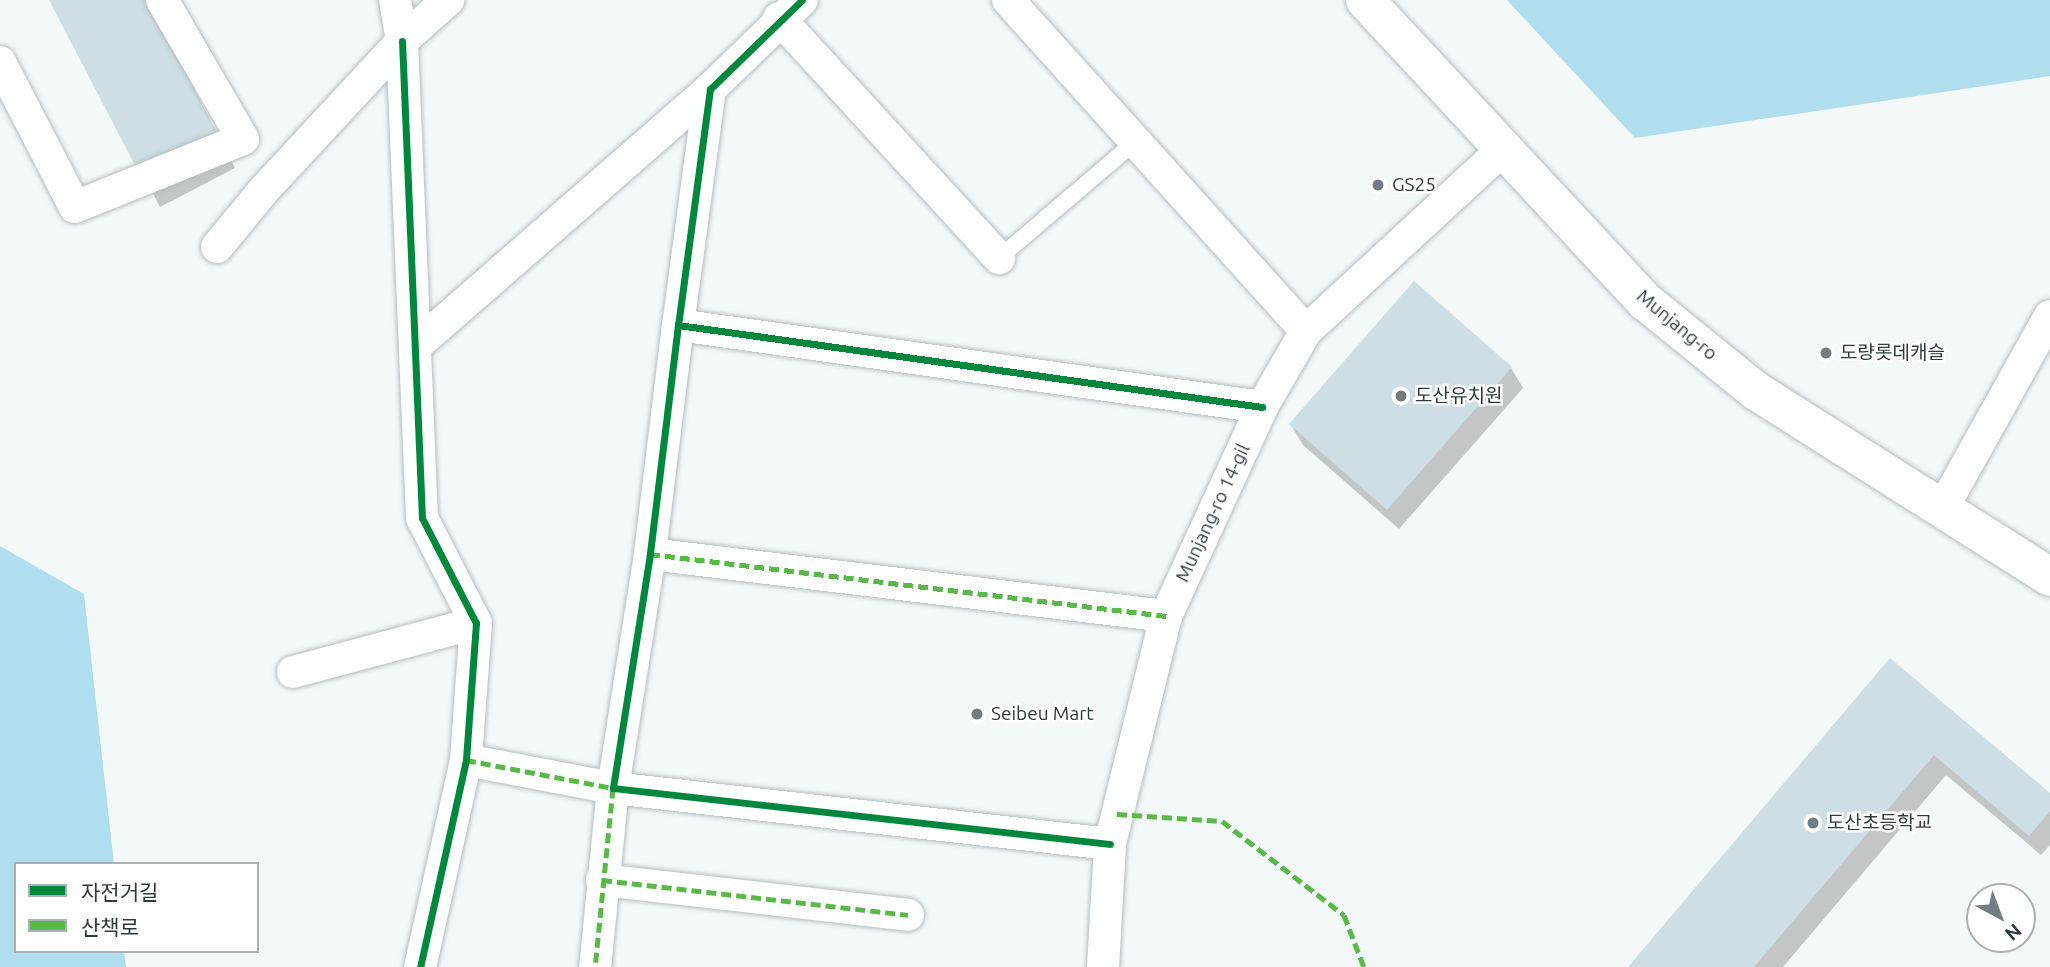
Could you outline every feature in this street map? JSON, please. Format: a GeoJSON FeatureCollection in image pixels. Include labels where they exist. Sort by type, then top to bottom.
{"type":"FeatureCollection","features":[{"type":"Feature","properties":{"kind":"street"},"geometry":{"type":"LineString","coordinates":[[162,0],[243,139],[264,190]]}},
{"type":"Feature","properties":{"kind":"street"},"geometry":{"type":"LineString","coordinates":[[395,0],[402,41],[418,344],[422,518],[476,623],[466,760],[420,967]]}},
{"type":"Feature","properties":{"kind":"street"},"geometry":{"type":"LineString","coordinates":[[217,247],[264,190],[402,41],[448,0]]}},
{"type":"Feature","properties":{"kind":"street"},"geometry":{"type":"LineString","coordinates":[[1008,0],[1306,331]]}},
{"type":"Feature","properties":{"kind":"street","name":"Munjang-ro"},"geometry":{"type":"LineString","coordinates":[[1365,0],[1646,302],[1756,391],[2050,577]]}},
{"type":"Feature","properties":{"kind":"street"},"geometry":{"type":"LineString","coordinates":[[418,344],[710,89],[791,9],[999,258]]}},
{"type":"Feature","properties":{"kind":"street"},"geometry":{"type":"LineString","coordinates":[[0,62],[75,207],[243,139]]}},
{"type":"Feature","properties":{"kind":"street"},"geometry":{"type":"LineString","coordinates":[[595,967],[613,788],[650,554],[710,89]]}},
{"type":"Feature","properties":{"kind":"street","name":"Munjang-ro 14-gil"},"geometry":{"type":"LineString","coordinates":[[1103,967],[1110,844],[1166,616],[1262,407],[1306,331],[1502,150]]}},
{"type":"Feature","properties":{"kind":"street"},"geometry":{"type":"LineString","coordinates":[[1942,509],[2050,316]]}},
{"type":"Feature","properties":{"kind":"street"},"geometry":{"type":"LineString","coordinates":[[678,325],[1262,407]]}},
{"type":"Feature","properties":{"kind":"street"},"geometry":{"type":"LineString","coordinates":[[650,554],[1166,616]]}},
{"type":"Feature","properties":{"kind":"street"},"geometry":{"type":"LineString","coordinates":[[293,672],[476,623]]}},
{"type":"Feature","properties":{"kind":"street"},"geometry":{"type":"LineString","coordinates":[[466,760],[613,788],[1110,844]]}},
{"type":"Feature","properties":{"kind":"street"},"geometry":{"type":"LineString","coordinates":[[603,880],[908,915]]}},
{"type":"Feature","properties":{"kind":"lane"},"geometry":{"type":"LineString","coordinates":[[999,258],[1135,142]]}},
{"type":"Feature","properties":{"kind":"shaded area"},"geometry":{"type":"Polygon","coordinates":[[[1507,0],[2050,0],[2050,76],[1635,138],[1507,0]]]}},
{"type":"Feature","properties":{"kind":"shaded area"},"geometry":{"type":"Polygon","coordinates":[[[0,546],[84,594],[114,862],[14,862],[14,953],[124,953],[126,967],[0,967],[0,546]]]}},
{"type":"Feature","properties":{"kind":"building"},"geometry":{"type":"Polygon","coordinates":[[[49,0],[148,0],[216,133],[139,173],[49,0]]]}},
{"type":"Feature","properties":{"kind":"building","name":"도산유치원"},"geometry":{"type":"Polygon","coordinates":[[[1414,281],[1512,367],[1387,510],[1289,424],[1414,281]]]}},
{"type":"Feature","properties":{"kind":"building","name":"도산초등학교"},"geometry":{"type":"Polygon","coordinates":[[[1890,658],[2050,793],[2050,811],[2029,836],[1934,755],[1754,967],[1628,967],[1890,658]]]}},
{"type":"Feature","properties":{"kind":"marked path"},"geometry":{"type":"LineString","coordinates":[[650,554],[1166,616]]}},
{"type":"Feature","properties":{"kind":"marked path"},"geometry":{"type":"LineString","coordinates":[[466,760],[613,788],[595,967]]}},
{"type":"Feature","properties":{"kind":"marked path"},"geometry":{"type":"LineString","coordinates":[[1117,814],[1222,821],[1344,915],[1364,967]]}},
{"type":"Feature","properties":{"kind":"marked path"},"geometry":{"type":"LineString","coordinates":[[602,880],[908,915]]}},
{"type":"Feature","properties":{"kind":"cycle path"},"geometry":{"type":"LineString","coordinates":[[802,0],[710,89],[678,325],[1262,407]]}},
{"type":"Feature","properties":{"kind":"cycle path"},"geometry":{"type":"LineString","coordinates":[[402,41],[422,518],[476,623],[466,760],[420,967]]}},
{"type":"Feature","properties":{"kind":"cycle path"},"geometry":{"type":"LineString","coordinates":[[678,325],[650,554],[613,788],[1110,844]]}},
{"type":"Feature","properties":{"kind":"place","name":"GS25"},"geometry":{"type":"Point","coordinates":[1378,185]}},
{"type":"Feature","properties":{"kind":"place","name":"도량롯데캐슬"},"geometry":{"type":"Point","coordinates":[1826,353]}},
{"type":"Feature","properties":{"kind":"place","name":"도산유치원"},"geometry":{"type":"Point","coordinates":[1401,396]}},
{"type":"Feature","properties":{"kind":"place","name":"Seibeu Mart"},"geometry":{"type":"Point","coordinates":[977,714]}},
{"type":"Feature","properties":{"kind":"place","name":"도산초등학교"},"geometry":{"type":"Point","coordinates":[1813,823]}}]}
